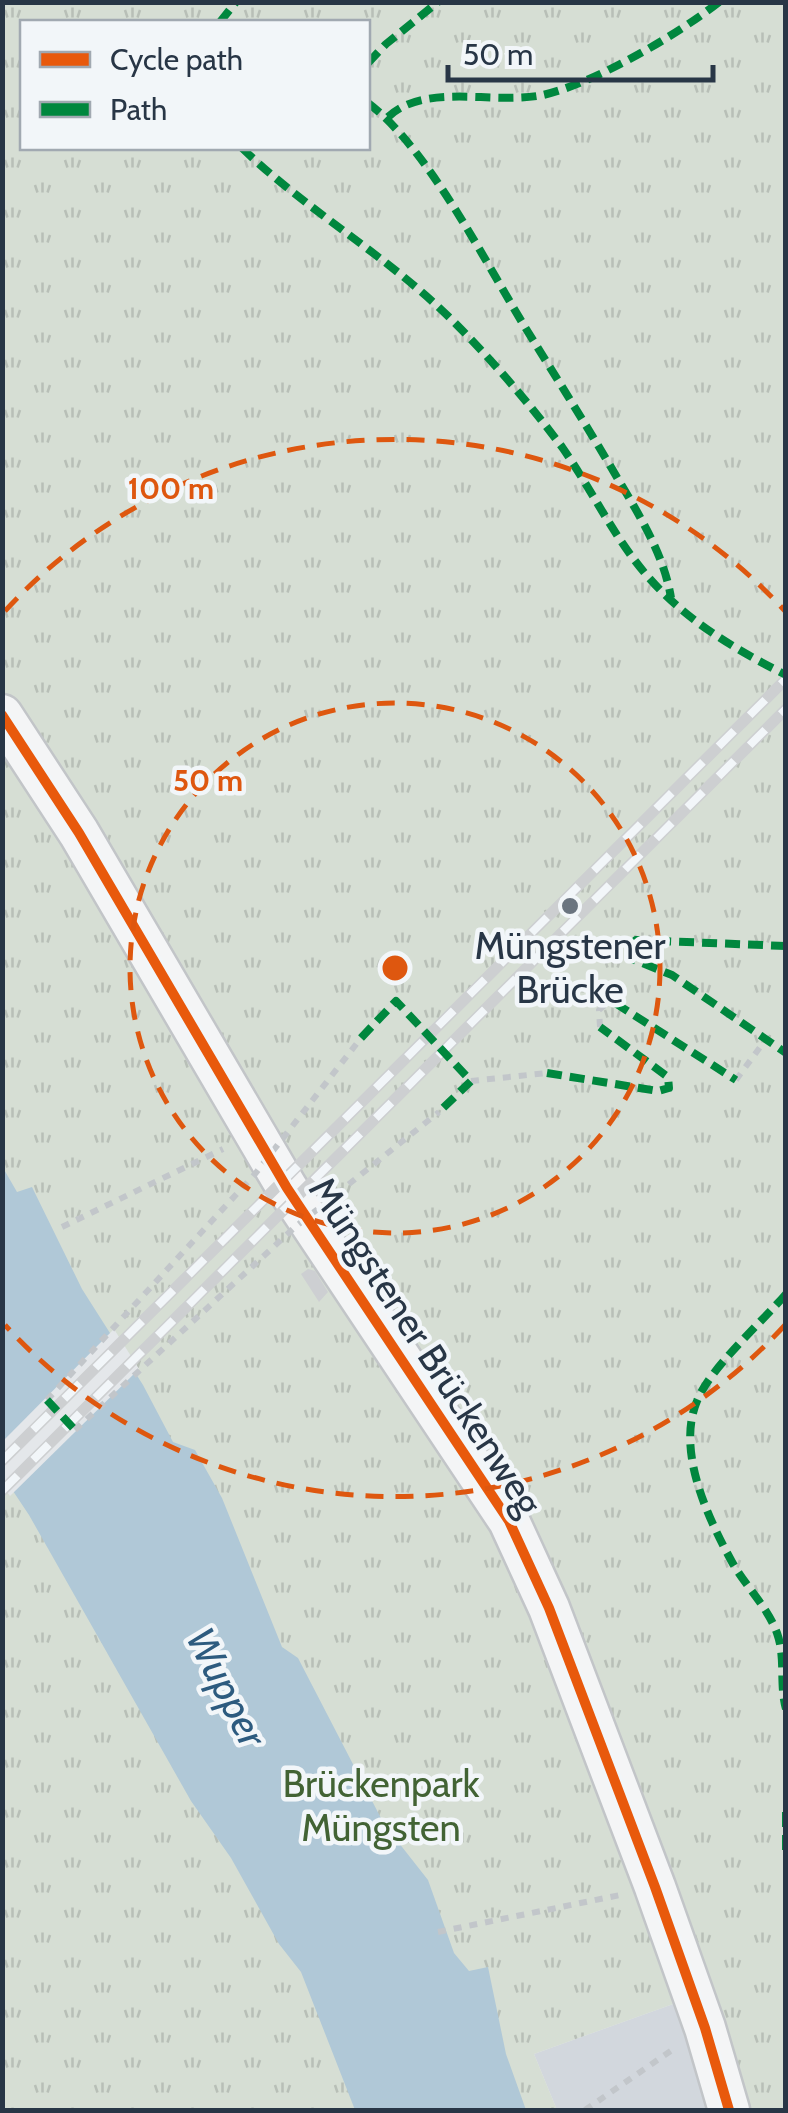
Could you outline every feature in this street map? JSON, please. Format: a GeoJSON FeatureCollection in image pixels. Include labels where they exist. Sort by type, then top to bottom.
{"type":"FeatureCollection","features":[{"type":"Feature","properties":{"kind":"lane","name":"Müngstener Brückenweg"},"geometry":{"type":"LineString","coordinates":[[2,715],[79,833],[287,1188],[509,1521],[549,1608],[655,1887],[705,2028],[729,2110]]}},
{"type":"Feature","properties":{"kind":"path"},"geometry":{"type":"LineString","coordinates":[[600,1027],[599,1010],[616,1003]]}},
{"type":"Feature","properties":{"kind":"path"},"geometry":{"type":"LineString","coordinates":[[47,1400],[255,1174],[362,1038]]}},
{"type":"Feature","properties":{"kind":"path"},"geometry":{"type":"LineString","coordinates":[[736,1080],[766,1039]]}},
{"type":"Feature","properties":{"kind":"path"},"geometry":{"type":"LineString","coordinates":[[471,1081],[547,1073]]}},
{"type":"Feature","properties":{"kind":"path"},"geometry":{"type":"LineString","coordinates":[[75,1430],[294,1228],[439,1112]]}},
{"type":"Feature","properties":{"kind":"path"},"geometry":{"type":"LineString","coordinates":[[62,1227],[255,1134]]}},
{"type":"Feature","properties":{"kind":"path"},"geometry":{"type":"LineString","coordinates":[[438,1932],[655,1887]]}},
{"type":"Feature","properties":{"kind":"path"},"geometry":{"type":"LineString","coordinates":[[584,2110],[705,2028]]}},
{"type":"Feature","properties":{"kind":"shaded area"},"geometry":{"type":"Polygon","coordinates":[[[701,1994],[742,2110],[557,2110],[534,2054],[701,1994]]]}},
{"type":"Feature","properties":{"kind":"green space","name":"Brückenpark Müngsten"},"geometry":{"type":"Polygon","coordinates":[[[3,3],[785,3],[785,2110],[742,2110],[701,1994],[534,2054],[557,2110],[3,2110],[3,3]]]}},
{"type":"Feature","properties":{"kind":"water","name":"Wupper"},"geometry":{"type":"Polygon","coordinates":[[[2,1166],[17,1192],[32,1187],[82,1289],[143,1385],[173,1442],[195,1450],[222,1498],[282,1647],[298,1658],[384,1824],[428,1880],[454,1953],[469,1971],[488,1967],[506,2054],[526,2110],[355,2110],[301,1972],[279,1944],[231,1858],[191,1801],[3,1476],[2,1166]]]}},
{"type":"Feature","properties":{"kind":"pier"},"geometry":{"type":"Polygon","coordinates":[[[114,1329],[139,1369],[10,1496],[2,1485],[3,1441],[114,1329]]]}},
{"type":"Feature","properties":{"kind":"building"},"geometry":{"type":"Polygon","coordinates":[[[308,1269],[315,1271],[328,1292],[319,1302],[301,1274],[308,1269]]]}},
{"type":"Feature","properties":{"kind":"railway"},"geometry":{"type":"LineString","coordinates":[[2,1461],[786,679]]}},
{"type":"Feature","properties":{"kind":"railway"},"geometry":{"type":"LineString","coordinates":[[2,1491],[786,709]]}},
{"type":"Feature","properties":{"kind":"marked path"},"geometry":{"type":"LineString","coordinates":[[222,20],[236,2]]}},
{"type":"Feature","properties":{"kind":"marked path"},"geometry":{"type":"LineString","coordinates":[[370,61],[438,2]]}},
{"type":"Feature","properties":{"kind":"marked path"},"geometry":{"type":"LineString","coordinates":[[388,117],[421,100],[524,97],[564,89],[635,56],[719,2]]}},
{"type":"Feature","properties":{"kind":"marked path"},"geometry":{"type":"LineString","coordinates":[[370,105],[413,149],[455,209],[641,519],[663,566],[671,598]]}},
{"type":"Feature","properties":{"kind":"marked path"},"geometry":{"type":"LineString","coordinates":[[244,150],[402,275],[468,336],[562,447],[626,548],[664,594],[713,633],[786,675]]}},
{"type":"Feature","properties":{"kind":"marked path"},"geometry":{"type":"LineString","coordinates":[[786,946],[636,940],[629,948],[632,959],[672,975],[786,1053]]}},
{"type":"Feature","properties":{"kind":"marked path"},"geometry":{"type":"LineString","coordinates":[[361,1038],[396,1001],[471,1081],[439,1112]]}},
{"type":"Feature","properties":{"kind":"marked path"},"geometry":{"type":"LineString","coordinates":[[615,1003],[736,1080]]}},
{"type":"Feature","properties":{"kind":"marked path"},"geometry":{"type":"LineString","coordinates":[[547,1073],[658,1091],[669,1088],[668,1077],[600,1027]]}},
{"type":"Feature","properties":{"kind":"marked path"},"geometry":{"type":"LineString","coordinates":[[786,1294],[724,1360],[704,1388],[691,1420],[690,1441],[698,1484],[713,1525],[777,1633],[786,1709]]}},
{"type":"Feature","properties":{"kind":"marked path"},"geometry":{"type":"LineString","coordinates":[[47,1400],[75,1430]]}},
{"type":"Feature","properties":{"kind":"marked path"},"geometry":{"type":"LineString","coordinates":[[786,1812],[786,1850]]}},
{"type":"Feature","properties":{"kind":"cycle path"},"geometry":{"type":"LineString","coordinates":[[2,715],[79,833],[287,1188],[509,1521],[549,1608],[655,1887],[705,2028],[729,2110]]}},
{"type":"Feature","properties":{"kind":"place","name":"Müngstener Brücke"},"geometry":{"type":"Point","coordinates":[570,906]}}]}
